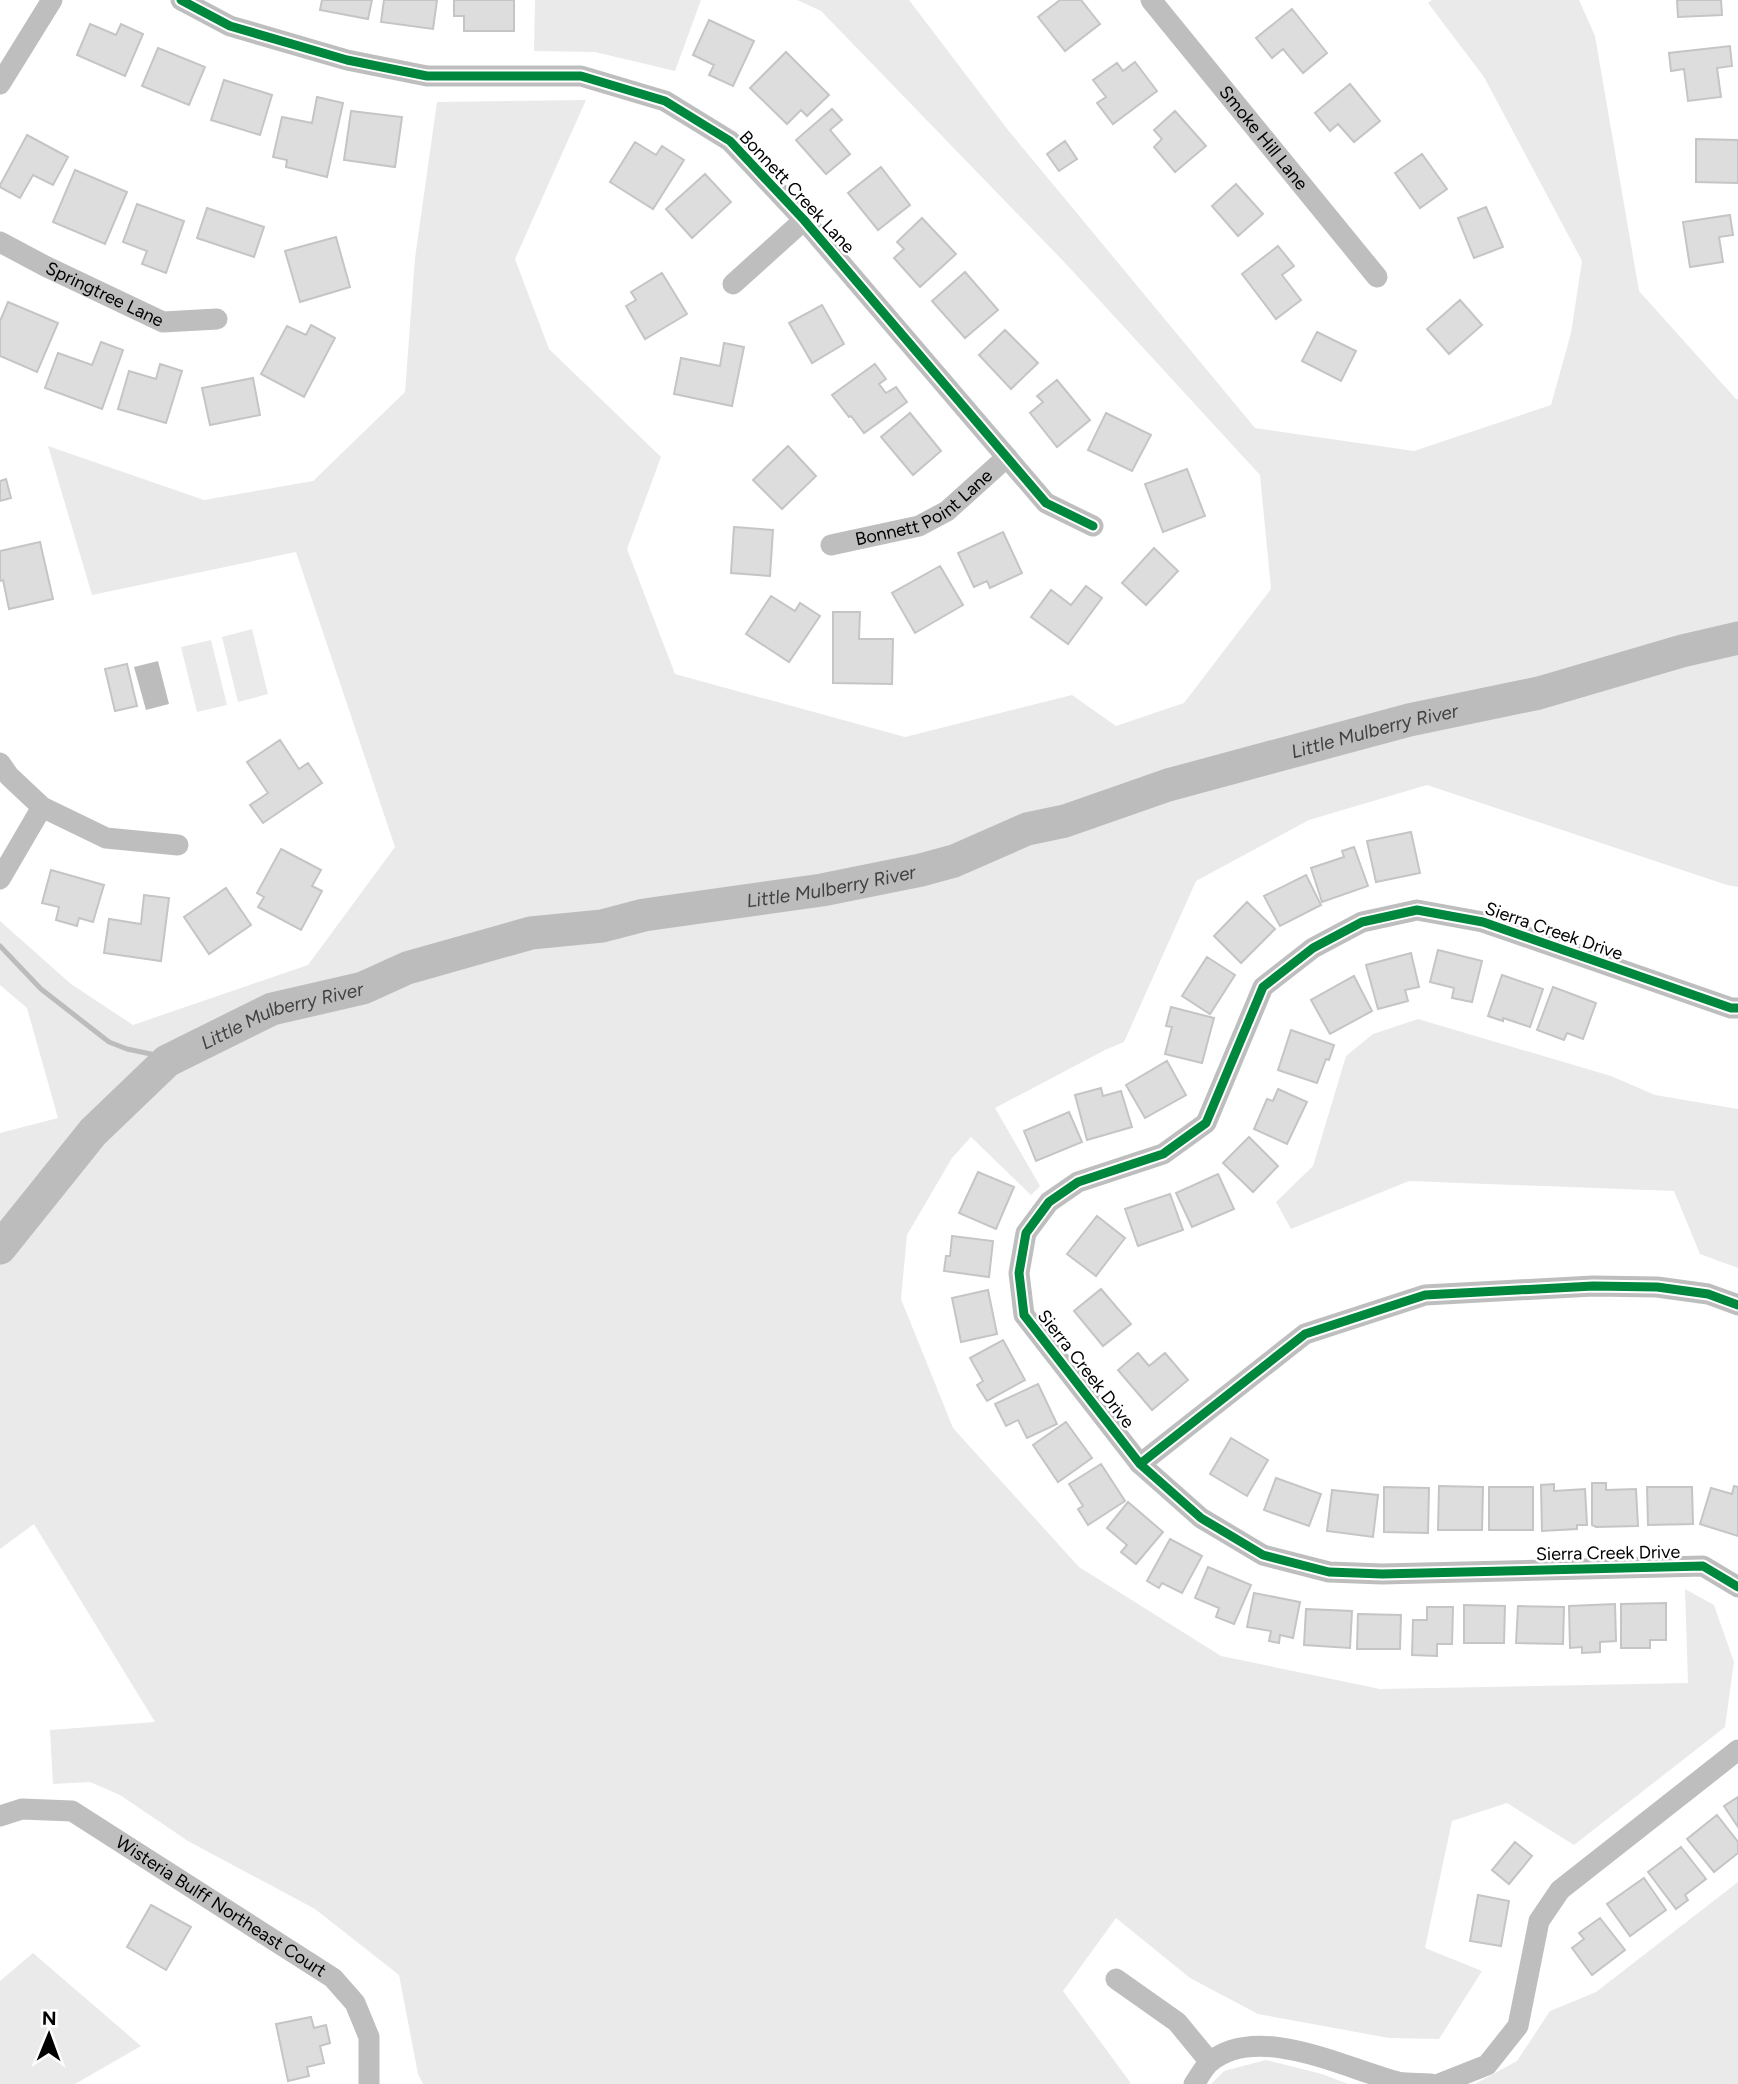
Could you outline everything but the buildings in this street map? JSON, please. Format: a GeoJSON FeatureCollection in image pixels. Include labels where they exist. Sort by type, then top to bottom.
{"type":"FeatureCollection","features":[{"type":"Feature","properties":{"kind":"street"},"geometry":{"type":"LineString","coordinates":[[0,84],[52,0]]}},
{"type":"Feature","properties":{"kind":"street","name":"Bonnett Creek Lane"},"geometry":{"type":"LineString","coordinates":[[181,0],[230,26],[347,60],[427,76],[581,75],[665,101],[730,141],[804,220],[1046,503],[1093,526]]}},
{"type":"Feature","properties":{"kind":"street","name":"Smoke Hill Lane"},"geometry":{"type":"LineString","coordinates":[[1150,0],[1377,277]]}},
{"type":"Feature","properties":{"kind":"street"},"geometry":{"type":"LineString","coordinates":[[733,284],[804,220]]}},
{"type":"Feature","properties":{"kind":"street","name":"Springtree Lane"},"geometry":{"type":"LineString","coordinates":[[0,242],[163,322],[217,319]]}},
{"type":"Feature","properties":{"kind":"street","name":"Bonnett Point Lane"},"geometry":{"type":"LineString","coordinates":[[831,545],[919,526],[947,511],[1007,457]]}},
{"type":"Feature","properties":{"kind":"street"},"geometry":{"type":"LineString","coordinates":[[0,763],[9,776],[42,807],[106,838],[178,845]]}},
{"type":"Feature","properties":{"kind":"street"},"geometry":{"type":"LineString","coordinates":[[0,879],[42,807]]}},
{"type":"Feature","properties":{"kind":"street","name":"Sierra Creek Drive"},"geometry":{"type":"LineString","coordinates":[[1738,1008],[1731,1008],[1483,922],[1417,910],[1362,922],[1313,948],[1263,987],[1206,1123],[1163,1154],[1078,1182],[1049,1202],[1026,1233],[1019,1273],[1024,1315],[1140,1464],[1201,1518],[1263,1555],[1329,1572],[1382,1574],[1703,1566],[1738,1587]]}},
{"type":"Feature","properties":{"kind":"street"},"geometry":{"type":"LineString","coordinates":[[1140,1464],[1306,1334],[1425,1295],[1592,1286],[1657,1287],[1707,1294],[1738,1305]]}},
{"type":"Feature","properties":{"kind":"street"},"geometry":{"type":"LineString","coordinates":[[1439,2084],[1487,2065],[1518,2026],[1539,1921],[1560,1890],[1738,1750]]}},
{"type":"Feature","properties":{"kind":"street","name":"Wisteria Bulff Northeast Court"},"geometry":{"type":"LineString","coordinates":[[0,1816],[22,1809],[72,1811],[333,1978],[355,2003],[369,2037],[369,2084]]}},
{"type":"Feature","properties":{"kind":"street"},"geometry":{"type":"LineString","coordinates":[[1116,1979],[1177,2022],[1210,2062]]}},
{"type":"Feature","properties":{"kind":"street"},"geometry":{"type":"LineString","coordinates":[[1194,2084],[1210,2062],[1235,2049],[1272,2046],[1303,2051],[1401,2082],[1431,2084]]}},
{"type":"Feature","properties":{"kind":"shaded area"},"geometry":{"type":"Polygon","coordinates":[[[535,0],[701,0],[675,71],[595,52],[534,51],[535,0]]]}},
{"type":"Feature","properties":{"kind":"shaded area"},"geometry":{"type":"Polygon","coordinates":[[[797,0],[909,0],[1008,130],[1255,428],[1414,451],[1551,405],[1571,333],[1582,261],[1484,77],[1428,3],[1432,0],[1579,0],[1595,36],[1639,291],[1738,399],[1738,887],[1427,785],[1309,820],[1196,881],[1124,1042],[995,1108],[1040,1186],[1031,1195],[971,1137],[952,1158],[907,1235],[901,1299],[953,1428],[1079,1567],[1221,1656],[1380,1689],[1688,1683],[1685,1589],[1714,1605],[1734,1662],[1725,1727],[1574,1845],[1507,1803],[1452,1821],[1425,1948],[1482,1971],[1439,2039],[1389,2038],[1258,2014],[1190,1978],[1116,1918],[1063,1991],[1130,2084],[423,2084],[418,2074],[399,1975],[315,1909],[188,1841],[120,1795],[90,1782],[53,1784],[50,1730],[155,1722],[34,1524],[0,1549],[0,1133],[58,1118],[27,1008],[0,985],[0,921],[71,984],[133,1025],[308,965],[395,847],[296,552],[92,595],[48,446],[204,500],[313,481],[405,392],[415,258],[437,102],[586,100],[515,259],[549,349],[661,457],[627,549],[675,674],[905,737],[1072,695],[1116,726],[1184,703],[1271,589],[1260,475],[1067,265],[821,11],[797,0]]]}},
{"type":"Feature","properties":{"kind":"shaded area"},"geometry":{"type":"Polygon","coordinates":[[[252,629],[268,694],[238,702],[222,637],[252,629]]]}},
{"type":"Feature","properties":{"kind":"shaded area"},"geometry":{"type":"Polygon","coordinates":[[[211,640],[227,705],[197,712],[181,647],[211,640]]]}},
{"type":"Feature","properties":{"kind":"shaded area"},"geometry":{"type":"Polygon","coordinates":[[[158,661],[169,704],[146,710],[134,667],[158,661]]]}},
{"type":"Feature","properties":{"kind":"shaded area"},"geometry":{"type":"Polygon","coordinates":[[[1418,1019],[1611,1076],[1655,1095],[1738,1109],[1738,1268],[1700,1254],[1674,1191],[1409,1181],[1291,1229],[1276,1202],[1313,1166],[1346,1056],[1373,1034],[1418,1019]]]}},
{"type":"Feature","properties":{"kind":"shaded area"},"geometry":{"type":"Polygon","coordinates":[[[1738,1882],[1738,2084],[1475,2084],[1517,2061],[1550,2011],[1596,1992],[1738,1882]]]}},
{"type":"Feature","properties":{"kind":"shaded area"},"geometry":{"type":"Polygon","coordinates":[[[33,1953],[141,2046],[75,2084],[0,2084],[0,1981],[33,1953]]]}},
{"type":"Feature","properties":{"kind":"shaded area"},"geometry":{"type":"Polygon","coordinates":[[[1266,2060],[1322,2074],[1348,2084],[1211,2084],[1224,2071],[1266,2060]]]}},
{"type":"Feature","properties":{"kind":"waterway","name":"Little Mulberry River"},"geometry":{"type":"LineString","coordinates":[[0,1248],[93,1132],[167,1061],[272,1009],[363,988],[407,968],[531,933],[602,926],[644,915],[822,890],[921,870],[954,861],[1027,829],[1065,821],[1168,785],[1409,720],[1539,693],[1682,651],[1738,638]]}},
{"type":"Feature","properties":{"kind":"waterway"},"geometry":{"type":"LineString","coordinates":[[0,946],[41,989],[109,1042],[167,1061]]}},
{"type":"Feature","properties":{"kind":"cycle path"},"geometry":{"type":"LineString","coordinates":[[181,0],[230,26],[347,60],[427,76],[581,76],[665,101],[730,141],[804,220],[1046,503],[1093,526]]}},
{"type":"Feature","properties":{"kind":"cycle path"},"geometry":{"type":"LineString","coordinates":[[1738,1008],[1731,1008],[1483,922],[1417,910],[1362,922],[1313,948],[1263,987],[1206,1123],[1163,1154],[1078,1182],[1049,1202],[1026,1233],[1019,1273],[1024,1315],[1140,1464],[1201,1518],[1263,1555],[1329,1572],[1382,1574],[1703,1566],[1738,1587]]}},
{"type":"Feature","properties":{"kind":"cycle path"},"geometry":{"type":"LineString","coordinates":[[1140,1464],[1305,1334],[1425,1295],[1593,1286],[1657,1287],[1708,1294],[1738,1305]]}}]}
